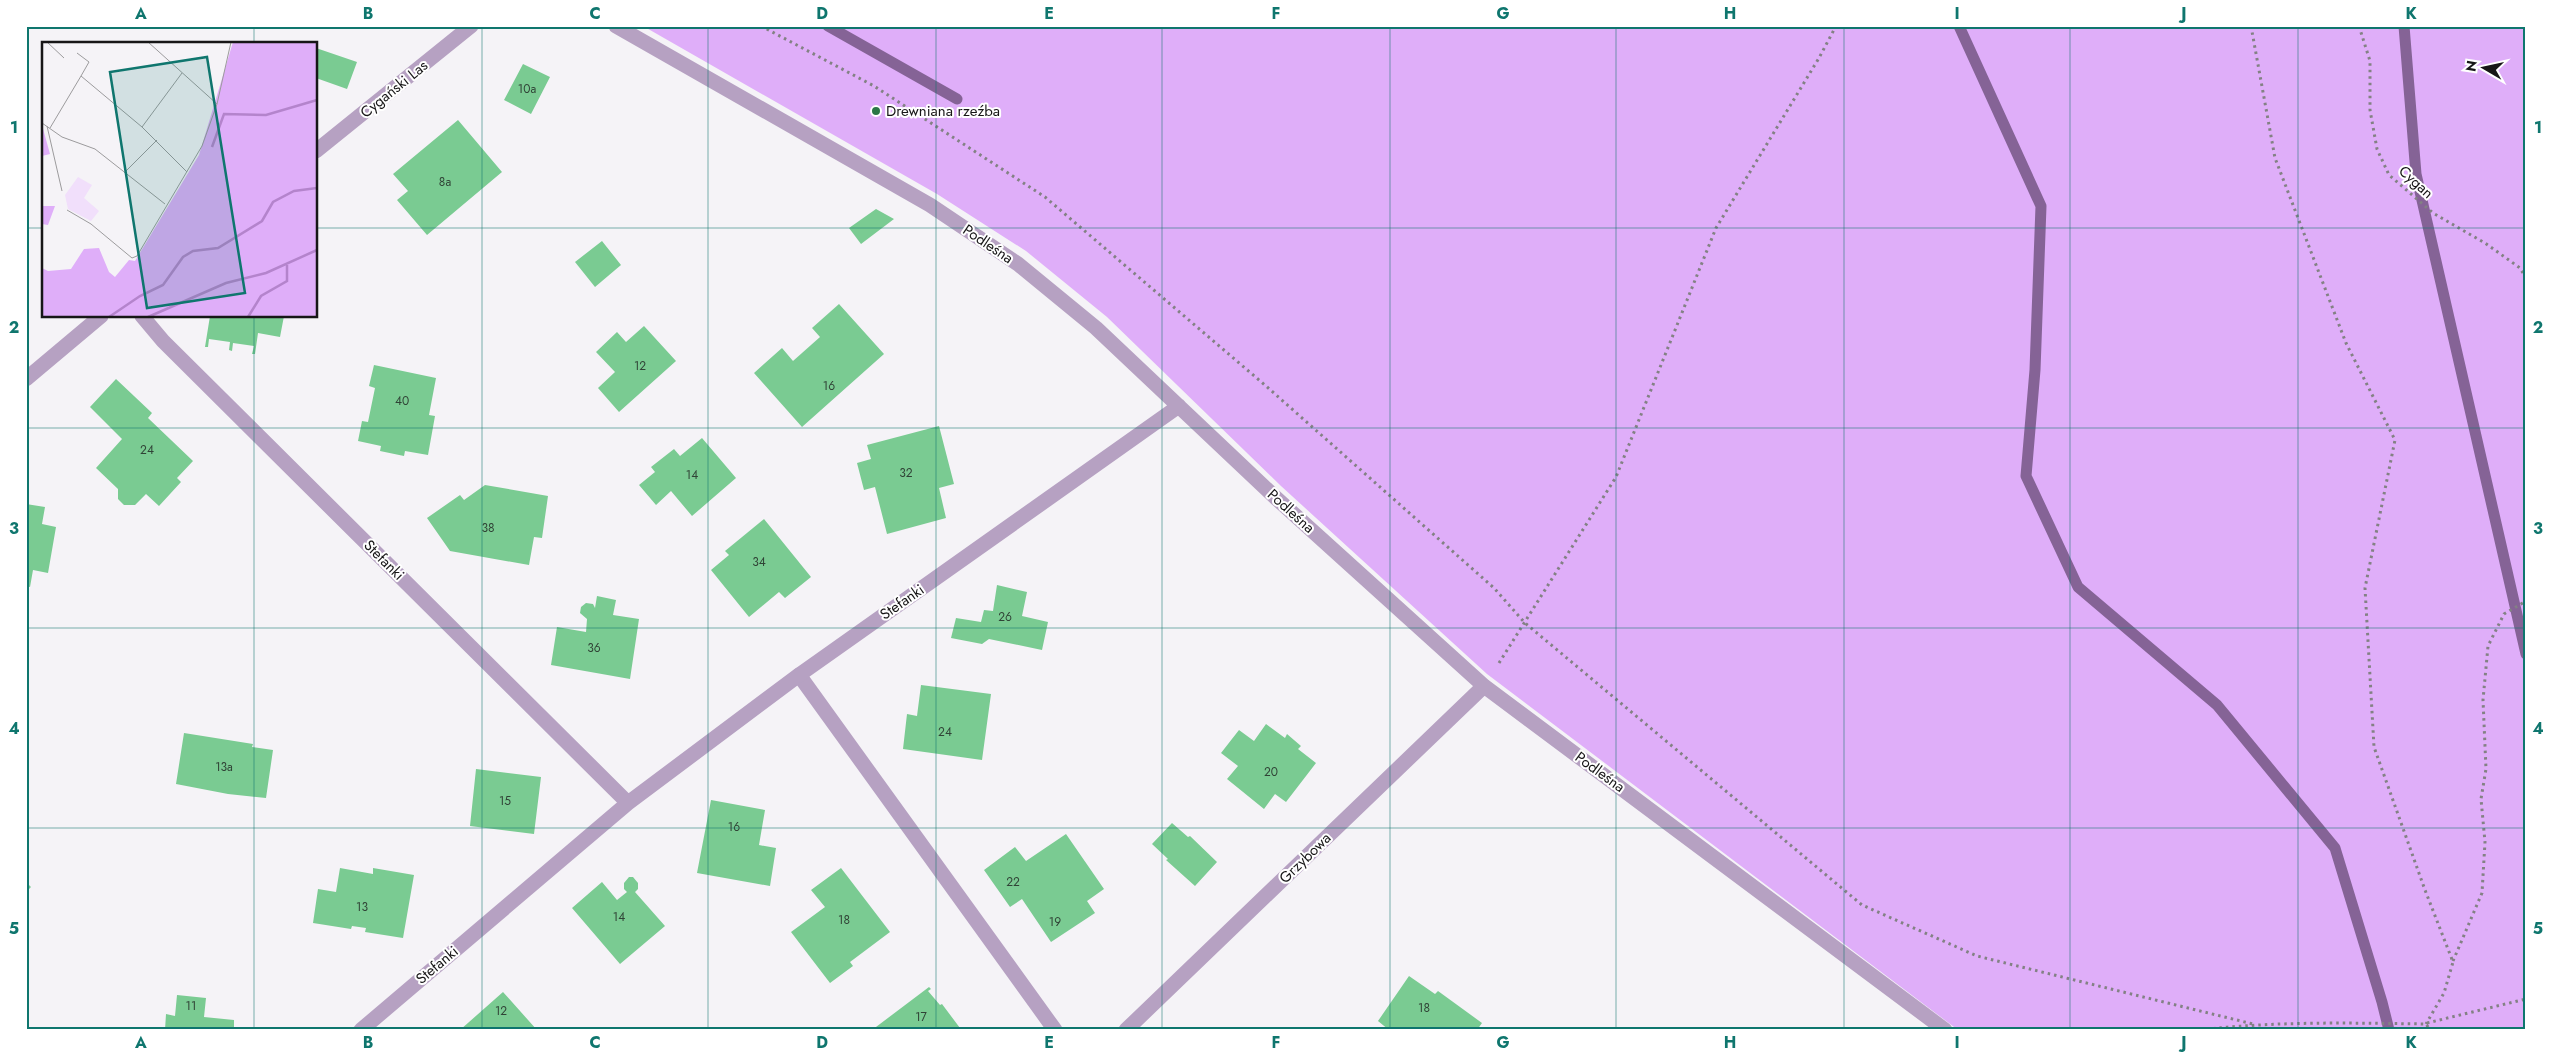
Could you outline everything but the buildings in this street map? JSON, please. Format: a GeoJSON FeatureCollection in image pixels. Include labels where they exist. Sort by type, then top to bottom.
{"type":"FeatureCollection","features":[{"type":"Feature","properties":{"kind":"street","name":"Cygański Las"},"geometry":{"type":"LineString","coordinates":[[318,149],[471,26]]}},
{"type":"Feature","properties":{"kind":"street","name":"Podleśna"},"geometry":{"type":"LineString","coordinates":[[616,26],[930,205],[1018,264],[1096,328],[1276,498],[1484,686],[1946,1030]]}},
{"type":"Feature","properties":{"kind":"street"},"geometry":{"type":"LineString","coordinates":[[26,378],[99,318]]}},
{"type":"Feature","properties":{"kind":"street","name":"Stefanki"},"geometry":{"type":"LineString","coordinates":[[144,318],[162,341],[628,803]]}},
{"type":"Feature","properties":{"kind":"street","name":"Stefanki"},"geometry":{"type":"LineString","coordinates":[[361,1030],[628,803],[798,674],[1179,406]]}},
{"type":"Feature","properties":{"kind":"street"},"geometry":{"type":"LineString","coordinates":[[798,674],[1055,1030]]}},
{"type":"Feature","properties":{"kind":"street","name":"Grzybowa"},"geometry":{"type":"LineString","coordinates":[[1126,1030],[1484,686]]}},
{"type":"Feature","properties":{"kind":"path"},"geometry":{"type":"LineString","coordinates":[[761,26],[874,86],[1045,197],[1266,386],[1494,588],[1525,623],[1862,905],[1977,956],[2253,1024]]}},
{"type":"Feature","properties":{"kind":"path"},"geometry":{"type":"LineString","coordinates":[[1484,686],[1616,477],[1716,228],[1819,58],[1836,26]]}},
{"type":"Feature","properties":{"kind":"path"},"geometry":{"type":"LineString","coordinates":[[2251,26],[2274,158],[2346,343],[2395,440],[2365,588],[2374,747],[2453,962]]}},
{"type":"Feature","properties":{"kind":"path","name":"Cygan"},"geometry":{"type":"LineString","coordinates":[[2359,26],[2370,61],[2370,110],[2377,148],[2389,175],[2433,213],[2486,243],[2520,268],[2526,278]]}},
{"type":"Feature","properties":{"kind":"path"},"geometry":{"type":"LineString","coordinates":[[2426,1024],[2444,993],[2453,962],[2482,893],[2485,842],[2481,799],[2486,769],[2482,700],[2488,646],[2504,614],[2526,601]]}},
{"type":"Feature","properties":{"kind":"path"},"geometry":{"type":"LineString","coordinates":[[2200,1030],[2253,1024],[2426,1024],[2526,999]]}},
{"type":"Feature","properties":{"kind":"path"},"geometry":{"type":"LineString","coordinates":[[2426,1024],[2430,1030]]}},
{"type":"Feature","properties":{"kind":"shaded area"},"geometry":{"type":"Polygon","coordinates":[[[643,26],[2526,26],[2526,1030],[1958,1030],[1487,674],[1281,486],[1107,317],[1026,251],[937,194],[643,26]]]}},
{"type":"Feature","properties":{"kind":"waterway"},"geometry":{"type":"LineString","coordinates":[[828,26],[957,99]]}},
{"type":"Feature","properties":{"kind":"waterway"},"geometry":{"type":"LineString","coordinates":[[1959,26],[2041,206],[2035,370],[2026,476],[2078,587],[2217,705],[2335,848],[2389,1030]]}},
{"type":"Feature","properties":{"kind":"waterway"},"geometry":{"type":"LineString","coordinates":[[2404,26],[2416,174],[2526,654]]}},
{"type":"Feature","properties":{"kind":"place","name":"Drewniana rzeźba"},"geometry":{"type":"Point","coordinates":[876,111]}}]}
